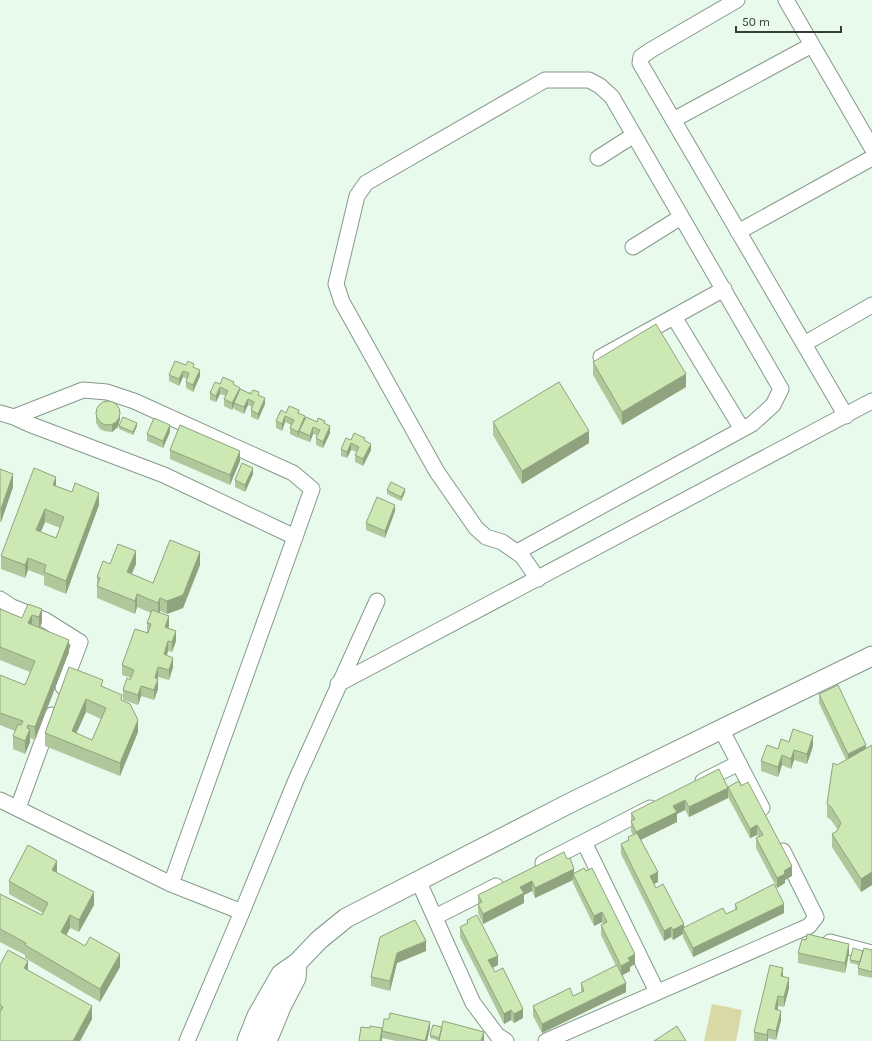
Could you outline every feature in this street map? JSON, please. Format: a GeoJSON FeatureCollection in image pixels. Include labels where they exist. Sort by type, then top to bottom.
{"type":"FeatureCollection","features":[{"type":"Feature","properties":{"kind":"main road"},"geometry":{"type":"LineString","coordinates":[[247,1041],[257,1016],[281,974],[297,963],[319,940],[346,918],[574,801],[872,656]]}},
{"type":"Feature","properties":{"kind":"main road"},"geometry":{"type":"LineString","coordinates":[[266,1041],[280,1007],[296,978],[297,963]]}},
{"type":"Feature","properties":{"kind":"street"},"geometry":{"type":"LineString","coordinates":[[737,0],[651,50],[640,59],[640,65],[846,416]]}},
{"type":"Feature","properties":{"kind":"street"},"geometry":{"type":"LineString","coordinates":[[786,0],[872,148]]}},
{"type":"Feature","properties":{"kind":"street"},"geometry":{"type":"LineString","coordinates":[[673,120],[812,44]]}},
{"type":"Feature","properties":{"kind":"street"},"geometry":{"type":"LineString","coordinates":[[517,552],[752,424],[773,405],[781,389],[612,97],[600,86],[588,80],[545,80],[366,183],[357,196],[336,284],[342,302],[441,478],[476,528],[486,537],[502,542],[522,556],[538,579]]}},
{"type":"Feature","properties":{"kind":"street"},"geometry":{"type":"LineString","coordinates":[[598,158],[634,136]]}},
{"type":"Feature","properties":{"kind":"street"},"geometry":{"type":"LineString","coordinates":[[738,232],[872,158]]}},
{"type":"Feature","properties":{"kind":"street"},"geometry":{"type":"LineString","coordinates":[[633,247],[682,217]]}},
{"type":"Feature","properties":{"kind":"street"},"geometry":{"type":"LineString","coordinates":[[601,357],[724,289]]}},
{"type":"Feature","properties":{"kind":"street"},"geometry":{"type":"LineString","coordinates":[[804,344],[872,305]]}},
{"type":"Feature","properties":{"kind":"street"},"geometry":{"type":"LineString","coordinates":[[674,317],[742,429]]}},
{"type":"Feature","properties":{"kind":"street"},"geometry":{"type":"LineString","coordinates":[[7,415],[83,390],[107,392],[134,402],[293,473],[312,489],[171,884]]}},
{"type":"Feature","properties":{"kind":"street"},"geometry":{"type":"LineString","coordinates":[[338,684],[872,401]]}},
{"type":"Feature","properties":{"kind":"street"},"geometry":{"type":"LineString","coordinates":[[7,415],[164,475],[295,537]]}},
{"type":"Feature","properties":{"kind":"street"},"geometry":{"type":"LineString","coordinates":[[0,599],[12,608],[45,620],[80,642],[18,808]]}},
{"type":"Feature","properties":{"kind":"street"},"geometry":{"type":"LineString","coordinates":[[187,1041],[296,780],[338,684],[377,601]]}},
{"type":"Feature","properties":{"kind":"street"},"geometry":{"type":"LineString","coordinates":[[721,729],[767,819]]}},
{"type":"Feature","properties":{"kind":"street"},"geometry":{"type":"LineString","coordinates":[[690,788],[739,763]]}},
{"type":"Feature","properties":{"kind":"street"},"geometry":{"type":"LineString","coordinates":[[0,800],[171,884],[242,912]]}},
{"type":"Feature","properties":{"kind":"street"},"geometry":{"type":"LineString","coordinates":[[527,871],[661,803]]}},
{"type":"Feature","properties":{"kind":"street"},"geometry":{"type":"LineString","coordinates":[[546,1041],[809,926],[816,917],[777,839]]}},
{"type":"Feature","properties":{"kind":"street"},"geometry":{"type":"LineString","coordinates":[[584,842],[658,992]]}},
{"type":"Feature","properties":{"kind":"street"},"geometry":{"type":"LineString","coordinates":[[418,880],[473,1003],[497,1035],[506,1041]]}},
{"type":"Feature","properties":{"kind":"street"},"geometry":{"type":"LineString","coordinates":[[435,917],[506,881]]}},
{"type":"Feature","properties":{"kind":"street"},"geometry":{"type":"LineString","coordinates":[[798,930],[822,940],[872,953]]}},
{"type":"Feature","properties":{"kind":"green space"},"geometry":{"type":"Polygon","coordinates":[[[712,1004],[742,1010],[736,1041],[704,1041],[712,1004]]]}},
{"type":"Feature","properties":{"kind":"building"},"geometry":{"type":"Polygon","coordinates":[[[656,324],[686,374],[622,412],[593,362],[656,324]]]}},
{"type":"Feature","properties":{"kind":"building"},"geometry":{"type":"Polygon","coordinates":[[[175,361],[186,365],[188,361],[194,364],[193,367],[200,370],[193,385],[186,382],[189,373],[183,371],[179,379],[169,375],[175,361]]]}},
{"type":"Feature","properties":{"kind":"building"},"geometry":{"type":"Polygon","coordinates":[[[223,377],[234,382],[233,384],[240,388],[232,403],[224,399],[228,391],[220,387],[216,396],[210,393],[215,382],[220,384],[223,377]]]}},
{"type":"Feature","properties":{"kind":"building"},"geometry":{"type":"Polygon","coordinates":[[[559,382],[589,431],[522,471],[493,422],[559,382]]]}},
{"type":"Feature","properties":{"kind":"building"},"geometry":{"type":"Polygon","coordinates":[[[240,389],[251,394],[253,390],[259,392],[258,395],[265,398],[258,414],[251,410],[254,402],[248,399],[244,407],[234,403],[240,389]]]}},
{"type":"Feature","properties":{"kind":"building"},"geometry":{"type":"Polygon","coordinates":[[[108,401],[113,402],[119,408],[119,418],[113,424],[108,425],[103,424],[97,418],[96,413],[97,408],[103,402],[108,401]]]}},
{"type":"Feature","properties":{"kind":"building"},"geometry":{"type":"Polygon","coordinates":[[[289,406],[299,410],[298,413],[305,416],[298,432],[290,428],[294,420],[285,416],[282,424],[276,421],[281,410],[286,413],[289,406]]]}},
{"type":"Feature","properties":{"kind":"building"},"geometry":{"type":"Polygon","coordinates":[[[123,417],[137,423],[133,432],[119,426],[123,417]]]}},
{"type":"Feature","properties":{"kind":"building"},"geometry":{"type":"Polygon","coordinates":[[[306,417],[317,422],[318,418],[325,421],[324,423],[330,426],[323,442],[316,438],[320,430],[313,427],[310,436],[299,431],[306,417]]]}},
{"type":"Feature","properties":{"kind":"building"},"geometry":{"type":"Polygon","coordinates":[[[154,418],[170,425],[163,441],[147,434],[154,418]]]}},
{"type":"Feature","properties":{"kind":"building"},"geometry":{"type":"Polygon","coordinates":[[[180,425],[240,451],[230,475],[170,450],[180,425]]]}},
{"type":"Feature","properties":{"kind":"building"},"geometry":{"type":"Polygon","coordinates":[[[354,433],[365,438],[364,440],[371,444],[363,459],[355,455],[359,447],[351,443],[347,452],[341,449],[346,438],[351,440],[354,433]]]}},
{"type":"Feature","properties":{"kind":"building"},"geometry":{"type":"Polygon","coordinates":[[[242,463],[253,468],[245,485],[235,480],[242,463]]]}},
{"type":"Feature","properties":{"kind":"building"},"geometry":{"type":"Polygon","coordinates":[[[34,468],[56,477],[53,485],[72,492],[75,483],[99,493],[66,581],[44,572],[46,565],[28,558],[25,565],[1,556],[34,468]],[[45,509],[36,530],[56,538],[64,517],[45,509]]]}},
{"type":"Feature","properties":{"kind":"building"},"geometry":{"type":"Polygon","coordinates":[[[0,469],[13,474],[1,509],[0,509],[0,469]]]}},
{"type":"Feature","properties":{"kind":"building"},"geometry":{"type":"Polygon","coordinates":[[[391,482],[405,489],[401,497],[387,490],[391,482]]]}},
{"type":"Feature","properties":{"kind":"building"},"geometry":{"type":"Polygon","coordinates":[[[377,497],[395,505],[385,531],[366,523],[377,497]]]}},
{"type":"Feature","properties":{"kind":"building"},"geometry":{"type":"Polygon","coordinates":[[[170,540],[200,552],[183,595],[167,601],[160,598],[158,603],[137,594],[135,601],[97,586],[100,578],[97,577],[103,561],[110,564],[118,544],[136,551],[127,572],[153,583],[170,540]]]}},
{"type":"Feature","properties":{"kind":"building"},"geometry":{"type":"Polygon","coordinates":[[[28,604],[42,609],[39,617],[32,615],[28,623],[69,640],[35,727],[28,725],[27,728],[30,729],[25,741],[13,736],[18,724],[21,725],[23,721],[0,713],[0,675],[25,685],[35,661],[0,647],[0,609],[22,618],[28,604]]]}},
{"type":"Feature","properties":{"kind":"building"},"geometry":{"type":"Polygon","coordinates":[[[152,610],[169,616],[165,627],[176,631],[172,642],[168,641],[164,654],[173,658],[169,670],[158,667],[155,678],[158,679],[154,690],[141,686],[138,695],[123,690],[127,678],[130,680],[134,670],[122,665],[135,629],[148,633],[151,624],[147,623],[152,610]]]}},
{"type":"Feature","properties":{"kind":"building"},"geometry":{"type":"Polygon","coordinates":[[[69,667],[103,680],[101,686],[122,695],[121,700],[130,704],[138,720],[120,763],[45,733],[69,667]],[[86,699],[72,731],[92,740],[106,708],[86,699]]]}},
{"type":"Feature","properties":{"kind":"building"},"geometry":{"type":"Polygon","coordinates":[[[838,685],[866,745],[848,754],[819,694],[838,685]]]}},
{"type":"Feature","properties":{"kind":"building"},"geometry":{"type":"Polygon","coordinates":[[[793,729],[813,736],[807,754],[794,750],[791,759],[782,755],[778,767],[761,761],[767,745],[778,749],[781,739],[789,742],[793,729]]]}},
{"type":"Feature","properties":{"kind":"building"},"geometry":{"type":"Polygon","coordinates":[[[872,745],[872,872],[861,879],[832,834],[837,831],[841,823],[831,807],[827,804],[833,763],[837,765],[872,745]]]}},
{"type":"Feature","properties":{"kind":"building"},"geometry":{"type":"Polygon","coordinates":[[[719,769],[728,788],[689,807],[685,800],[673,806],[677,812],[636,832],[631,821],[635,819],[631,813],[719,769]]]}},
{"type":"Feature","properties":{"kind":"building"},"geometry":{"type":"Polygon","coordinates":[[[739,781],[741,786],[748,782],[792,866],[784,871],[785,874],[777,878],[756,838],[763,835],[757,825],[750,829],[728,787],[739,781]]]}},
{"type":"Feature","properties":{"kind":"building"},"geometry":{"type":"Polygon","coordinates":[[[637,833],[658,872],[650,876],[656,888],[663,884],[684,924],[673,930],[671,927],[664,931],[621,844],[629,840],[628,837],[637,833]]]}},
{"type":"Feature","properties":{"kind":"building"},"geometry":{"type":"Polygon","coordinates":[[[28,845],[57,861],[52,870],[94,892],[79,920],[70,915],[61,932],[85,946],[90,937],[120,954],[100,989],[25,945],[26,943],[0,929],[0,894],[42,915],[48,903],[9,881],[28,845]]]}},
{"type":"Feature","properties":{"kind":"building"},"geometry":{"type":"Polygon","coordinates":[[[564,852],[567,859],[570,858],[574,869],[535,888],[532,881],[520,887],[524,893],[483,914],[478,904],[482,902],[478,895],[564,852]]]}},
{"type":"Feature","properties":{"kind":"building"},"geometry":{"type":"Polygon","coordinates":[[[584,868],[586,871],[592,868],[635,954],[628,958],[630,961],[621,966],[601,925],[607,922],[602,912],[594,916],[573,874],[584,868]]]}},
{"type":"Feature","properties":{"kind":"building"},"geometry":{"type":"Polygon","coordinates":[[[774,884],[784,904],[693,948],[683,928],[723,908],[726,914],[737,909],[735,904],[774,884]]]}},
{"type":"Feature","properties":{"kind":"building"},"geometry":{"type":"Polygon","coordinates":[[[477,915],[498,956],[488,960],[495,972],[503,968],[523,1009],[514,1014],[511,1010],[504,1014],[460,927],[468,923],[467,920],[477,915]]]}},
{"type":"Feature","properties":{"kind":"building"},"geometry":{"type":"Polygon","coordinates":[[[415,920],[426,941],[397,953],[390,981],[371,977],[380,937],[415,920]]]}},
{"type":"Feature","properties":{"kind":"building"},"geometry":{"type":"Polygon","coordinates":[[[807,934],[849,944],[845,963],[798,953],[802,939],[806,940],[807,934]]]}},
{"type":"Feature","properties":{"kind":"building"},"geometry":{"type":"Polygon","coordinates":[[[853,948],[863,951],[860,962],[850,960],[853,948]]]}},
{"type":"Feature","properties":{"kind":"building"},"geometry":{"type":"Polygon","coordinates":[[[864,948],[872,950],[872,972],[858,968],[864,948]]]}},
{"type":"Feature","properties":{"kind":"building"},"geometry":{"type":"Polygon","coordinates":[[[8,950],[28,961],[24,968],[92,1006],[73,1041],[0,1041],[0,1012],[3,1007],[0,1005],[0,965],[8,950]]]}},
{"type":"Feature","properties":{"kind":"building"},"geometry":{"type":"Polygon","coordinates":[[[617,965],[626,983],[542,1024],[533,1006],[570,988],[573,996],[584,991],[581,983],[617,965]]]}},
{"type":"Feature","properties":{"kind":"building"},"geometry":{"type":"Polygon","coordinates":[[[770,965],[783,968],[781,976],[789,978],[784,997],[778,996],[775,1009],[781,1011],[776,1031],[768,1029],[767,1035],[754,1032],[770,965]]]}},
{"type":"Feature","properties":{"kind":"building"},"geometry":{"type":"Polygon","coordinates":[[[390,1013],[430,1022],[425,1041],[382,1031],[384,1019],[389,1019],[390,1013]]]}},
{"type":"Feature","properties":{"kind":"building"},"geometry":{"type":"Polygon","coordinates":[[[443,1021],[484,1032],[481,1040],[484,1041],[439,1041],[443,1021]]]}},
{"type":"Feature","properties":{"kind":"building"},"geometry":{"type":"Polygon","coordinates":[[[433,1025],[442,1027],[439,1038],[430,1035],[433,1025]]]}},
{"type":"Feature","properties":{"kind":"building"},"geometry":{"type":"Polygon","coordinates":[[[370,1026],[382,1028],[380,1041],[359,1041],[361,1027],[370,1028],[370,1026]]]}},
{"type":"Feature","properties":{"kind":"building"},"geometry":{"type":"Polygon","coordinates":[[[677,1026],[686,1041],[654,1041],[677,1026]]]}}]}
